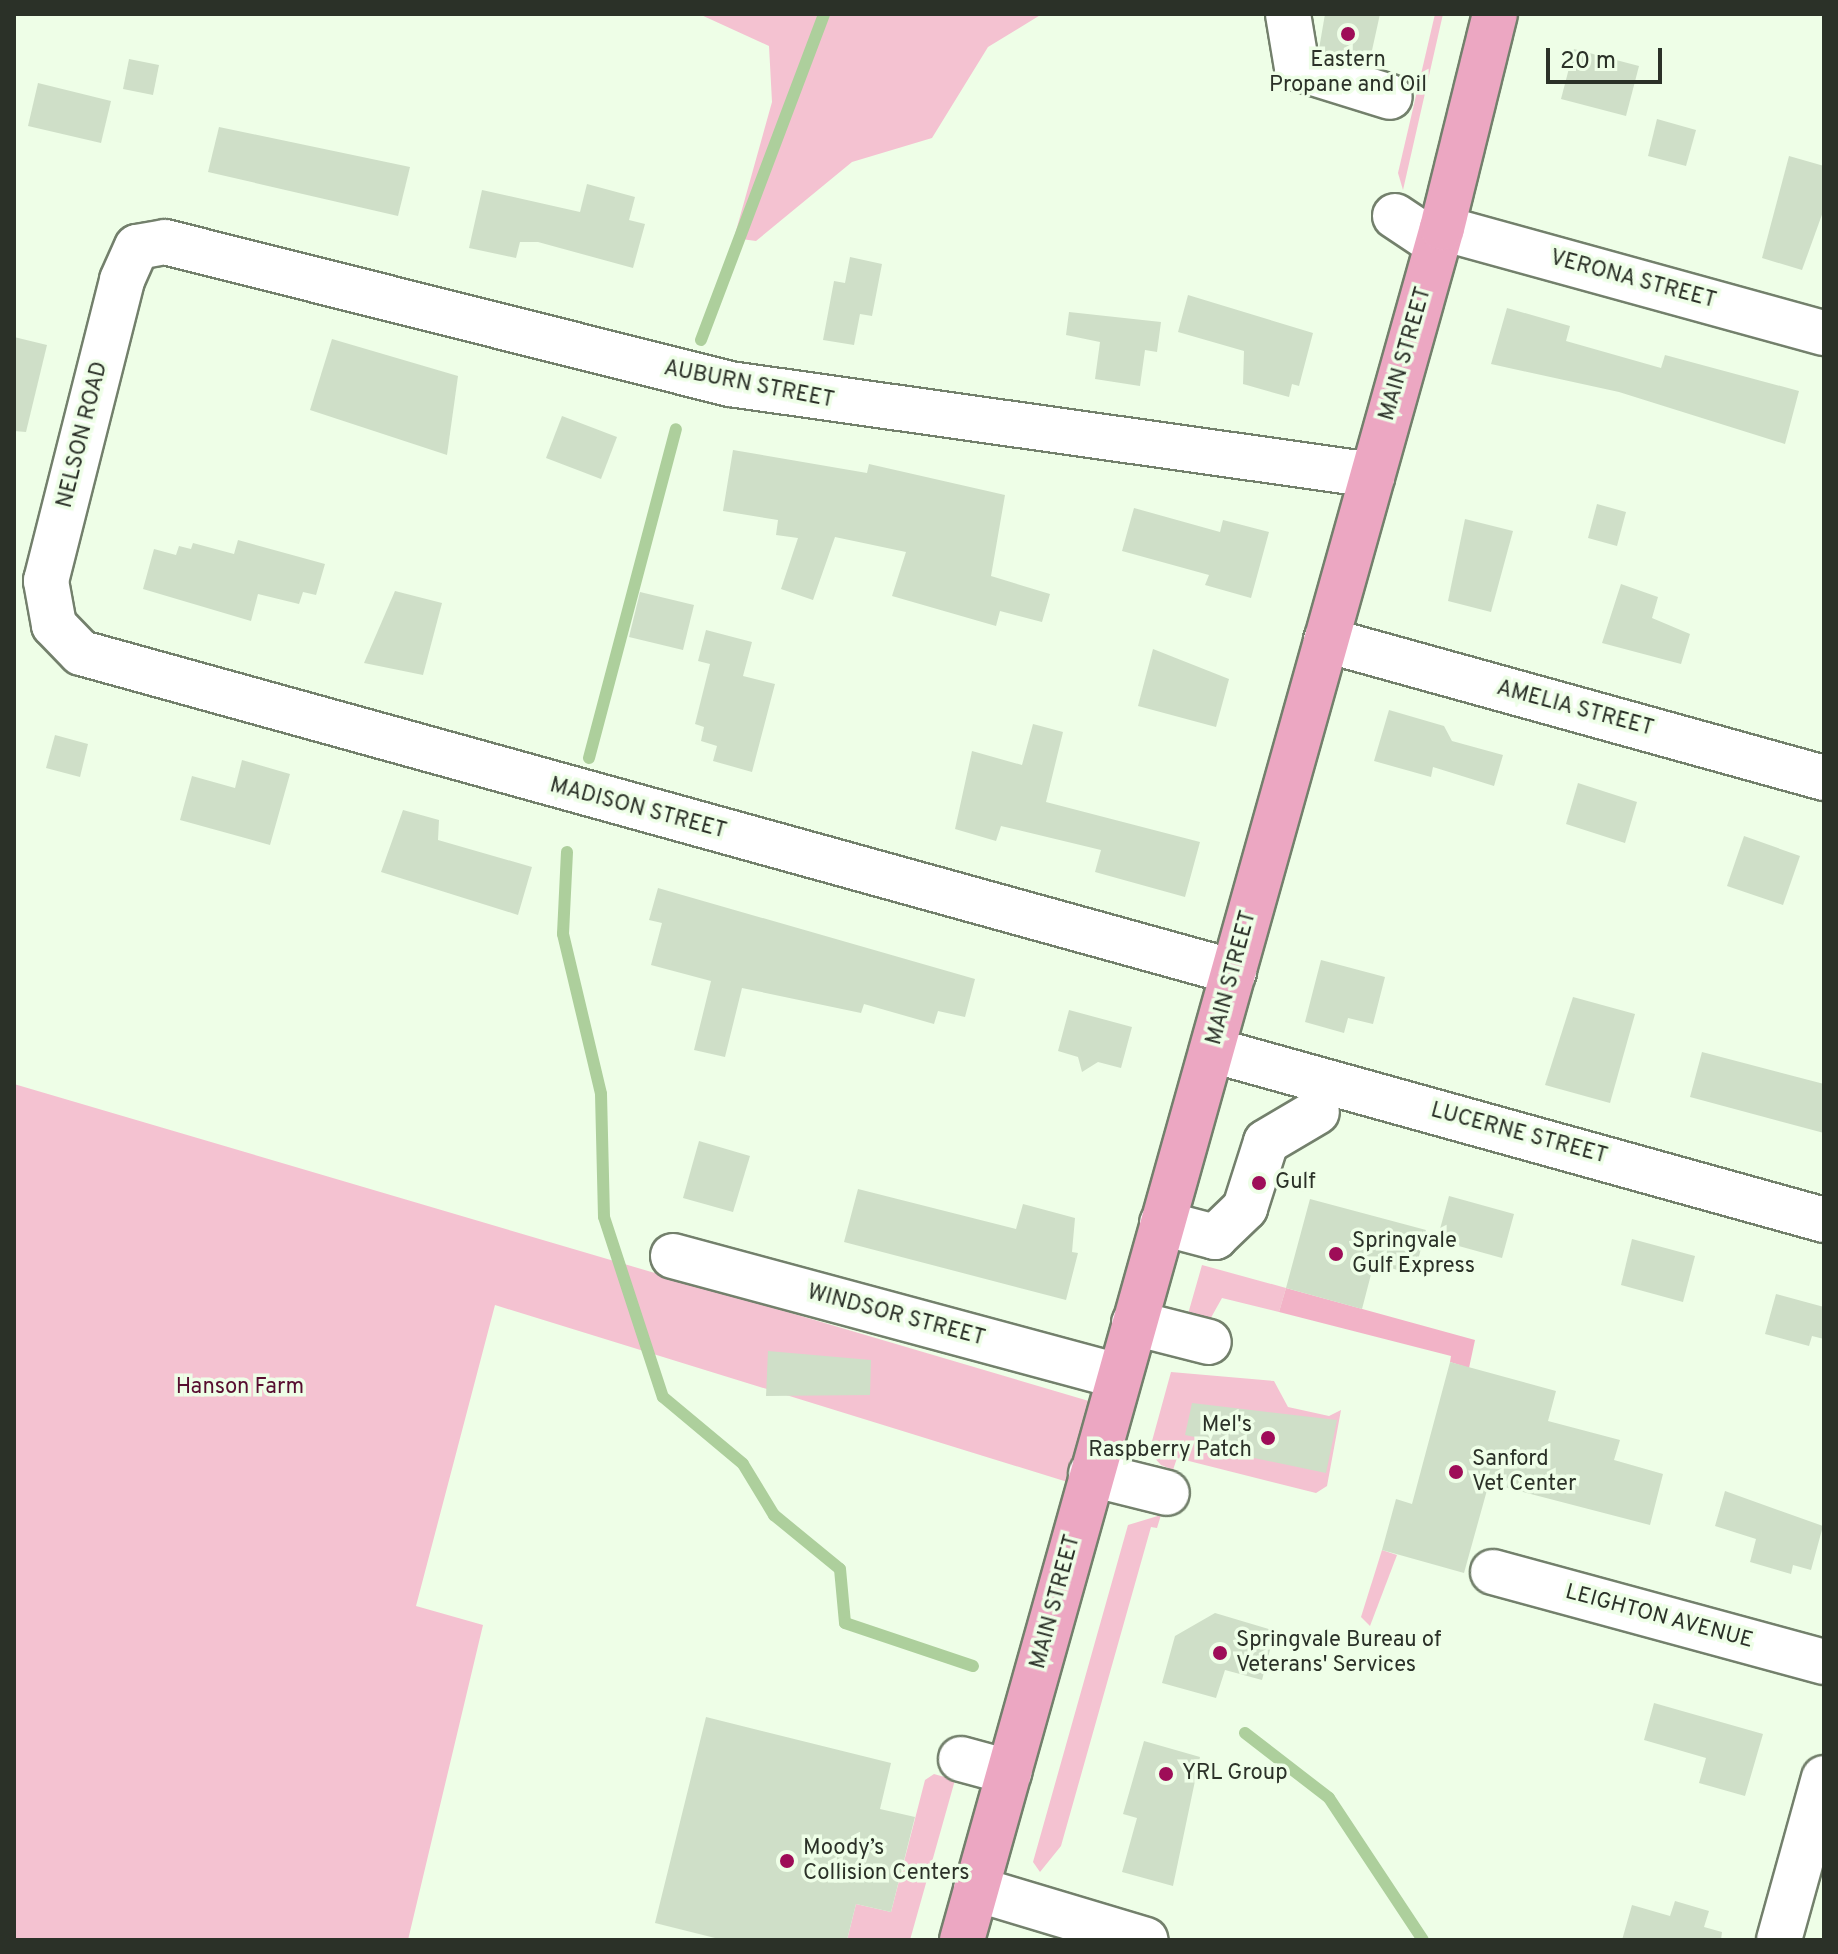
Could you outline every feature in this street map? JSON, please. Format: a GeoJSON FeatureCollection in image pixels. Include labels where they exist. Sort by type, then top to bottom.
{"type":"FeatureCollection","features":[{"type":"Feature","properties":{"kind":"main road","name":"MAIN STREET"},"geometry":{"type":"LineString","coordinates":[[962,1940],[1373,475],[1439,236],[1495,14]]}},
{"type":"Feature","properties":{"kind":"street"},"geometry":{"type":"LineString","coordinates":[[1288,14],[1297,68],[1390,97]]}},
{"type":"Feature","properties":{"kind":"street","name":"VERONA STREET"},"geometry":{"type":"LineString","coordinates":[[1395,216],[1439,236],[1588,258],[1824,333]]}},
{"type":"Feature","properties":{"kind":"street","name":"AUBURN STREET"},"geometry":{"type":"LineString","coordinates":[[137,247],[152,241],[181,245],[730,384],[1373,475]]}},
{"type":"Feature","properties":{"kind":"street","name":"NELSON ROAD"},"geometry":{"type":"LineString","coordinates":[[54,625],[46,581],[122,280],[137,247]]}},
{"type":"Feature","properties":{"kind":"street","name":"MADISON STREET"},"geometry":{"type":"LineString","coordinates":[[54,625],[97,661],[1234,972]]}},
{"type":"Feature","properties":{"kind":"street","name":"AMELIA STREET"},"geometry":{"type":"LineString","coordinates":[[1326,640],[1824,778]]}},
{"type":"Feature","properties":{"kind":"street","name":"LUCERNE STREET"},"geometry":{"type":"LineString","coordinates":[[1212,1050],[1322,1096],[1824,1220]]}},
{"type":"Feature","properties":{"kind":"street"},"geometry":{"type":"LineString","coordinates":[[1162,1223],[1215,1237],[1245,1208],[1266,1142],[1322,1096]]}},
{"type":"Feature","properties":{"kind":"street"},"geometry":{"type":"LineString","coordinates":[[1221,1239],[1252,1219],[1273,1156],[1322,1096]]}},
{"type":"Feature","properties":{"kind":"street","name":"WINDSOR STREET"},"geometry":{"type":"LineString","coordinates":[[673,1256],[1118,1376]]}},
{"type":"Feature","properties":{"kind":"street"},"geometry":{"type":"LineString","coordinates":[[1134,1323],[1209,1342]]}},
{"type":"Feature","properties":{"kind":"street"},"geometry":{"type":"LineString","coordinates":[[1091,1474],[1167,1493]]}},
{"type":"Feature","properties":{"kind":"street","name":"LEIGHTON AVENUE"},"geometry":{"type":"LineString","coordinates":[[1493,1572],[1824,1662]]}},
{"type":"Feature","properties":{"kind":"street"},"geometry":{"type":"LineString","coordinates":[[961,1759],[1009,1772]]}},
{"type":"Feature","properties":{"kind":"street"},"geometry":{"type":"LineString","coordinates":[[1779,1940],[1824,1778]]}},
{"type":"Feature","properties":{"kind":"street"},"geometry":{"type":"LineString","coordinates":[[976,1889],[1069,1904],[1146,1940]]}},
{"type":"Feature","properties":{"kind":"green space"},"geometry":{"type":"Polygon","coordinates":[[[699,14],[1042,14],[988,47],[932,138],[852,162],[756,241],[734,238],[772,102],[769,46],[699,14]]]}},
{"type":"Feature","properties":{"kind":"green space"},"geometry":{"type":"Polygon","coordinates":[[[1435,14],[1443,14],[1403,190],[1398,173],[1435,14]]]}},
{"type":"Feature","properties":{"kind":"green space","name":"Hanson Farm"},"geometry":{"type":"Polygon","coordinates":[[[14,1084],[1099,1404],[1074,1484],[495,1305],[416,1606],[483,1625],[408,1940],[14,1940],[14,1084]]]}},
{"type":"Feature","properties":{"kind":"green space"},"geometry":{"type":"Polygon","coordinates":[[[1202,1265],[1286,1288],[1279,1312],[1222,1298],[1208,1323],[1186,1321],[1202,1265]]]}},
{"type":"Feature","properties":{"kind":"green space"},"geometry":{"type":"Polygon","coordinates":[[[1171,1372],[1274,1381],[1288,1407],[1329,1416],[1341,1410],[1327,1486],[1316,1493],[1177,1458],[1173,1470],[1161,1465],[1149,1452],[1171,1372]]]}},
{"type":"Feature","properties":{"kind":"green space"},"geometry":{"type":"Polygon","coordinates":[[[1161,1515],[1157,1528],[1151,1527],[1061,1846],[1040,1872],[1033,1862],[1128,1525],[1161,1515]]]}},
{"type":"Feature","properties":{"kind":"green space"},"geometry":{"type":"Polygon","coordinates":[[[1382,1550],[1397,1555],[1370,1626],[1361,1617],[1382,1550]]]}},
{"type":"Feature","properties":{"kind":"green space"},"geometry":{"type":"Polygon","coordinates":[[[934,1774],[955,1780],[910,1940],[847,1940],[856,1904],[891,1912],[925,1780],[934,1774]]]}},
{"type":"Feature","properties":{"kind":"shaded area"},"geometry":{"type":"Polygon","coordinates":[[[1286,1288],[1475,1340],[1469,1368],[1450,1362],[1451,1356],[1279,1312],[1286,1288]]]}},
{"type":"Feature","properties":{"kind":"building","name":"Eastern Propane and Oil"},"geometry":{"type":"Polygon","coordinates":[[[1325,14],[1380,14],[1369,64],[1319,49],[1325,14]]]}},
{"type":"Feature","properties":{"kind":"building"},"geometry":{"type":"Polygon","coordinates":[[[1574,49],[1639,66],[1626,116],[1561,99],[1574,49]]]}},
{"type":"Feature","properties":{"kind":"building"},"geometry":{"type":"Polygon","coordinates":[[[129,59],[159,65],[153,95],[123,89],[129,59]]]}},
{"type":"Feature","properties":{"kind":"building"},"geometry":{"type":"Polygon","coordinates":[[[38,83],[111,101],[101,143],[28,126],[38,83]]]}},
{"type":"Feature","properties":{"kind":"building"},"geometry":{"type":"Polygon","coordinates":[[[1657,119],[1696,130],[1686,166],[1648,156],[1657,119]]]}},
{"type":"Feature","properties":{"kind":"building"},"geometry":{"type":"Polygon","coordinates":[[[219,127],[410,167],[398,216],[208,172],[219,127]]]}},
{"type":"Feature","properties":{"kind":"building"},"geometry":{"type":"Polygon","coordinates":[[[1789,156],[1824,166],[1824,209],[1802,270],[1762,258],[1789,156]]]}},
{"type":"Feature","properties":{"kind":"building"},"geometry":{"type":"Polygon","coordinates":[[[587,184],[635,197],[629,220],[645,224],[633,268],[538,242],[520,242],[516,258],[469,248],[482,190],[580,212],[587,184]]]}},
{"type":"Feature","properties":{"kind":"building"},"geometry":{"type":"Polygon","coordinates":[[[850,257],[882,264],[872,316],[860,314],[854,345],[823,340],[834,281],[845,283],[850,257]]]}},
{"type":"Feature","properties":{"kind":"building"},"geometry":{"type":"Polygon","coordinates":[[[1188,295],[1313,333],[1299,386],[1292,384],[1289,397],[1243,384],[1244,351],[1178,332],[1188,295]]]}},
{"type":"Feature","properties":{"kind":"building"},"geometry":{"type":"Polygon","coordinates":[[[1507,308],[1570,326],[1566,341],[1661,368],[1665,355],[1799,391],[1785,444],[1619,392],[1491,364],[1507,308]]]}},
{"type":"Feature","properties":{"kind":"building"},"geometry":{"type":"Polygon","coordinates":[[[1069,312],[1161,322],[1157,352],[1145,350],[1140,386],[1095,379],[1100,342],[1066,335],[1069,312]]]}},
{"type":"Feature","properties":{"kind":"building"},"geometry":{"type":"Polygon","coordinates":[[[14,337],[47,345],[26,432],[14,431],[14,337]]]}},
{"type":"Feature","properties":{"kind":"building"},"geometry":{"type":"Polygon","coordinates":[[[332,339],[458,376],[447,455],[310,410],[332,339]]]}},
{"type":"Feature","properties":{"kind":"building"},"geometry":{"type":"Polygon","coordinates":[[[562,416],[617,437],[601,479],[546,458],[562,416]]]}},
{"type":"Feature","properties":{"kind":"building"},"geometry":{"type":"Polygon","coordinates":[[[733,450],[867,473],[869,464],[1005,495],[991,576],[1050,594],[1042,622],[1000,611],[996,626],[892,596],[906,552],[835,537],[813,600],[781,589],[798,538],[776,535],[778,520],[723,511],[733,450]]]}},
{"type":"Feature","properties":{"kind":"building"},"geometry":{"type":"Polygon","coordinates":[[[1597,504],[1626,512],[1617,546],[1588,538],[1597,504]]]}},
{"type":"Feature","properties":{"kind":"building"},"geometry":{"type":"Polygon","coordinates":[[[1134,508],[1220,532],[1223,520],[1269,532],[1251,598],[1205,585],[1209,575],[1122,551],[1134,508]]]}},
{"type":"Feature","properties":{"kind":"building"},"geometry":{"type":"Polygon","coordinates":[[[1465,519],[1513,531],[1491,612],[1448,601],[1465,519]]]}},
{"type":"Feature","properties":{"kind":"building"},"geometry":{"type":"Polygon","coordinates":[[[238,540],[325,564],[316,595],[303,592],[299,604],[258,594],[251,621],[143,589],[154,549],[176,555],[179,546],[191,549],[193,543],[234,554],[238,540]]]}},
{"type":"Feature","properties":{"kind":"building"},"geometry":{"type":"Polygon","coordinates":[[[1621,584],[1658,597],[1652,618],[1690,634],[1681,664],[1602,643],[1621,584]]]}},
{"type":"Feature","properties":{"kind":"building"},"geometry":{"type":"Polygon","coordinates":[[[395,591],[442,603],[423,675],[364,663],[395,591]]]}},
{"type":"Feature","properties":{"kind":"building"},"geometry":{"type":"Polygon","coordinates":[[[640,592],[694,605],[683,650],[629,637],[640,592]]]}},
{"type":"Feature","properties":{"kind":"building"},"geometry":{"type":"Polygon","coordinates":[[[706,630],[752,642],[743,676],[775,684],[752,772],[713,761],[717,746],[701,741],[704,727],[695,724],[710,664],[698,661],[706,630]]]}},
{"type":"Feature","properties":{"kind":"building"},"geometry":{"type":"Polygon","coordinates":[[[1153,649],[1229,679],[1216,727],[1138,706],[1153,649]]]}},
{"type":"Feature","properties":{"kind":"building"},"geometry":{"type":"Polygon","coordinates":[[[1389,710],[1444,726],[1452,741],[1503,755],[1494,786],[1433,767],[1431,777],[1374,761],[1389,710]]]}},
{"type":"Feature","properties":{"kind":"building"},"geometry":{"type":"Polygon","coordinates":[[[1033,724],[1063,732],[1046,802],[1200,842],[1185,897],[1095,872],[1101,850],[1001,826],[996,841],[955,829],[972,751],[1022,765],[1033,724]]]}},
{"type":"Feature","properties":{"kind":"building"},"geometry":{"type":"Polygon","coordinates":[[[55,735],[88,744],[80,777],[46,768],[55,735]]]}},
{"type":"Feature","properties":{"kind":"building"},"geometry":{"type":"Polygon","coordinates":[[[242,760],[290,774],[270,845],[180,820],[192,776],[235,788],[242,760]]]}},
{"type":"Feature","properties":{"kind":"building"},"geometry":{"type":"Polygon","coordinates":[[[1578,783],[1637,802],[1625,843],[1566,824],[1578,783]]]}},
{"type":"Feature","properties":{"kind":"building"},"geometry":{"type":"Polygon","coordinates":[[[403,810],[439,820],[438,840],[532,867],[518,915],[381,872],[403,810]]]}},
{"type":"Feature","properties":{"kind":"building"},"geometry":{"type":"Polygon","coordinates":[[[1744,836],[1800,856],[1783,905],[1727,886],[1744,836]]]}},
{"type":"Feature","properties":{"kind":"building"},"geometry":{"type":"Polygon","coordinates":[[[658,888],[975,979],[965,1017],[938,1011],[934,1024],[864,1004],[861,1013],[742,988],[725,1057],[694,1050],[711,981],[651,965],[662,923],[649,920],[658,888]]]}},
{"type":"Feature","properties":{"kind":"building"},"geometry":{"type":"Polygon","coordinates":[[[1321,960],[1385,977],[1373,1024],[1348,1018],[1344,1033],[1305,1022],[1321,960]]]}},
{"type":"Feature","properties":{"kind":"building"},"geometry":{"type":"Polygon","coordinates":[[[1573,997],[1635,1014],[1610,1103],[1545,1085],[1573,997]]]}},
{"type":"Feature","properties":{"kind":"building"},"geometry":{"type":"Polygon","coordinates":[[[1069,1010],[1132,1027],[1121,1068],[1098,1062],[1082,1072],[1078,1057],[1058,1051],[1069,1010]]]}},
{"type":"Feature","properties":{"kind":"building"},"geometry":{"type":"Polygon","coordinates":[[[1702,1052],[1824,1084],[1824,1133],[1690,1097],[1702,1052]]]}},
{"type":"Feature","properties":{"kind":"building"},"geometry":{"type":"Polygon","coordinates":[[[699,1141],[750,1156],[733,1212],[683,1198],[699,1141]]]}},
{"type":"Feature","properties":{"kind":"building"},"geometry":{"type":"Polygon","coordinates":[[[858,1189],[1016,1229],[1023,1204],[1075,1218],[1072,1252],[1078,1253],[1066,1300],[844,1242],[858,1189]]]}},
{"type":"Feature","properties":{"kind":"building"},"geometry":{"type":"Polygon","coordinates":[[[1449,1196],[1514,1214],[1502,1258],[1437,1240],[1449,1196]]]}},
{"type":"Feature","properties":{"kind":"building","name":"Springvale Gulf Express"},"geometry":{"type":"Polygon","coordinates":[[[1310,1199],[1426,1230],[1414,1275],[1374,1263],[1362,1309],[1286,1288],[1310,1199]]]}},
{"type":"Feature","properties":{"kind":"building"},"geometry":{"type":"Polygon","coordinates":[[[1632,1239],[1695,1256],[1683,1302],[1621,1285],[1632,1239]]]}},
{"type":"Feature","properties":{"kind":"building"},"geometry":{"type":"Polygon","coordinates":[[[1776,1294],[1824,1307],[1824,1339],[1812,1336],[1809,1346],[1765,1334],[1776,1294]]]}},
{"type":"Feature","properties":{"kind":"building"},"geometry":{"type":"Polygon","coordinates":[[[768,1351],[871,1360],[870,1395],[766,1396],[768,1351]]]}},
{"type":"Feature","properties":{"kind":"building"},"geometry":{"type":"Polygon","coordinates":[[[1450,1362],[1556,1391],[1548,1421],[1620,1440],[1614,1460],[1663,1474],[1650,1525],[1489,1483],[1464,1573],[1382,1550],[1396,1499],[1412,1504],[1450,1362]]]}},
{"type":"Feature","properties":{"kind":"building","name":"Mel's Raspberry Patch"},"geometry":{"type":"Polygon","coordinates":[[[1192,1403],[1337,1420],[1326,1473],[1216,1450],[1218,1442],[1185,1435],[1192,1403]]]}},
{"type":"Feature","properties":{"kind":"building"},"geometry":{"type":"Polygon","coordinates":[[[1725,1491],[1823,1526],[1811,1570],[1793,1565],[1791,1574],[1750,1562],[1756,1539],[1715,1526],[1725,1491]]]}},
{"type":"Feature","properties":{"kind":"building","name":"Springvale Bureau of Veterans' Services"},"geometry":{"type":"Polygon","coordinates":[[[1215,1613],[1275,1631],[1262,1680],[1225,1670],[1216,1698],[1162,1683],[1175,1636],[1215,1613]]]}},
{"type":"Feature","properties":{"kind":"building"},"geometry":{"type":"Polygon","coordinates":[[[1654,1703],[1763,1734],[1745,1796],[1699,1783],[1706,1758],[1644,1740],[1654,1703]]]}},
{"type":"Feature","properties":{"kind":"building","name":"Moody’s Collision Centers"},"geometry":{"type":"Polygon","coordinates":[[[706,1717],[891,1763],[880,1809],[915,1817],[891,1912],[856,1904],[847,1940],[723,1940],[655,1923],[706,1717]]]}},
{"type":"Feature","properties":{"kind":"building"},"geometry":{"type":"Polygon","coordinates":[[[1144,1741],[1200,1757],[1173,1886],[1122,1872],[1137,1818],[1123,1814],[1144,1741]]]}},
{"type":"Feature","properties":{"kind":"building"},"geometry":{"type":"Polygon","coordinates":[[[1675,1901],[1709,1911],[1704,1927],[1722,1932],[1721,1940],[1622,1940],[1632,1905],[1670,1916],[1675,1901]]]}},
{"type":"Feature","properties":{"kind":"waterway"},"geometry":{"type":"LineString","coordinates":[[701,340],[824,14]]}},
{"type":"Feature","properties":{"kind":"waterway"},"geometry":{"type":"LineString","coordinates":[[589,758],[676,429]]}},
{"type":"Feature","properties":{"kind":"waterway"},"geometry":{"type":"LineString","coordinates":[[567,852],[563,934],[601,1094],[604,1217],[663,1397],[743,1464],[774,1515],[840,1569],[845,1623],[973,1666]]}},
{"type":"Feature","properties":{"kind":"waterway"},"geometry":{"type":"LineString","coordinates":[[1245,1733],[1329,1798],[1423,1940]]}},
{"type":"Feature","properties":{"kind":"place","name":"Eastern Propane and Oil"},"geometry":{"type":"Point","coordinates":[1348,34]}},
{"type":"Feature","properties":{"kind":"place","name":"Gulf"},"geometry":{"type":"Point","coordinates":[1259,1183]}},
{"type":"Feature","properties":{"kind":"place","name":"Springvale Gulf Express"},"geometry":{"type":"Point","coordinates":[1336,1254]}},
{"type":"Feature","properties":{"kind":"place","name":"Mel's Raspberry Patch"},"geometry":{"type":"Point","coordinates":[1268,1438]}},
{"type":"Feature","properties":{"kind":"place","name":"Sanford Vet Center"},"geometry":{"type":"Point","coordinates":[1456,1472]}},
{"type":"Feature","properties":{"kind":"place","name":"Springvale Bureau of Veterans' Services"},"geometry":{"type":"Point","coordinates":[1220,1653]}},
{"type":"Feature","properties":{"kind":"place","name":"YRL Group"},"geometry":{"type":"Point","coordinates":[1166,1774]}},
{"type":"Feature","properties":{"kind":"place","name":"Moody’s Collision Centers"},"geometry":{"type":"Point","coordinates":[787,1861]}}]}
